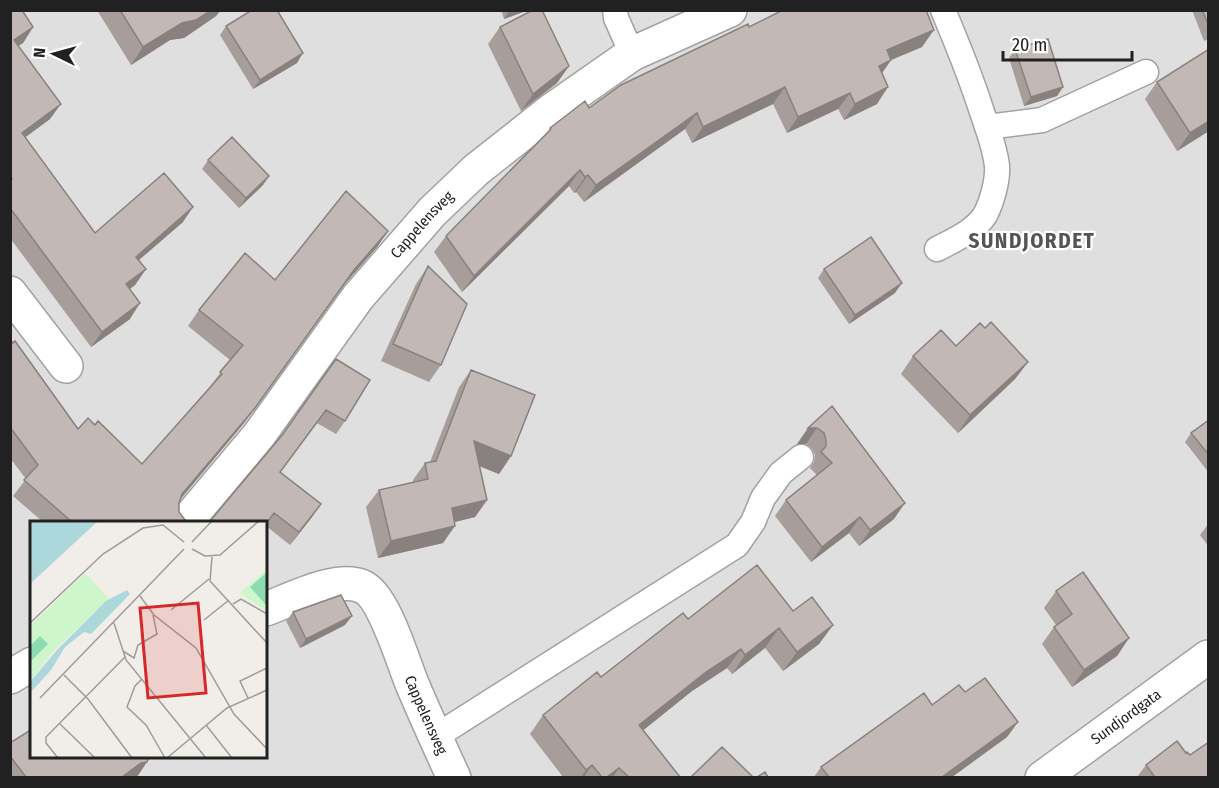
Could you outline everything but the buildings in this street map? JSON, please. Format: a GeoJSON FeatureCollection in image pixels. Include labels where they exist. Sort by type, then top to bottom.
{"type":"FeatureCollection","features":[{"type":"Feature","properties":{"kind":"street","name":"Cappelensveg"},"geometry":{"type":"LineString","coordinates":[[187,521],[259,435],[358,297],[432,212],[476,170],[543,117],[632,54],[730,10]]}},
{"type":"Feature","properties":{"kind":"street"},"geometry":{"type":"LineString","coordinates":[[10,293],[66,366]]}},
{"type":"Feature","properties":{"kind":"street","name":"Cappelensveg"},"geometry":{"type":"LineString","coordinates":[[267,609],[344,582],[363,586],[376,600],[389,623],[411,683],[454,777]]}},
{"type":"Feature","properties":{"kind":"street","name":"Sundjordgata"},"geometry":{"type":"LineString","coordinates":[[1042,777],[1209,657]]}},
{"type":"Feature","properties":{"kind":"street"},"geometry":{"type":"LineString","coordinates":[[10,677],[30,665]]}},
{"type":"Feature","properties":{"kind":"lane"},"geometry":{"type":"LineString","coordinates":[[615,10],[632,54]]}},
{"type":"Feature","properties":{"kind":"lane"},"geometry":{"type":"LineString","coordinates":[[937,249],[963,235],[985,214],[995,184],[997,167],[987,127],[966,65],[943,10]]}},
{"type":"Feature","properties":{"kind":"lane"},"geometry":{"type":"LineString","coordinates":[[987,127],[1042,120],[1146,72]]}},
{"type":"Feature","properties":{"kind":"lane"},"geometry":{"type":"LineString","coordinates":[[435,737],[737,545],[753,522],[769,489],[781,473],[801,457]]}},
{"type":"Feature","properties":{"kind":"shaded area"},"geometry":{"type":"Polygon","coordinates":[[[10,11],[1208,11],[1208,777],[11,777],[10,11]]]}},
{"type":"Feature","properties":{"kind":"district","name":"SUNDJORDET"},"geometry":{"type":"Point","coordinates":[1032,241]}}]}
